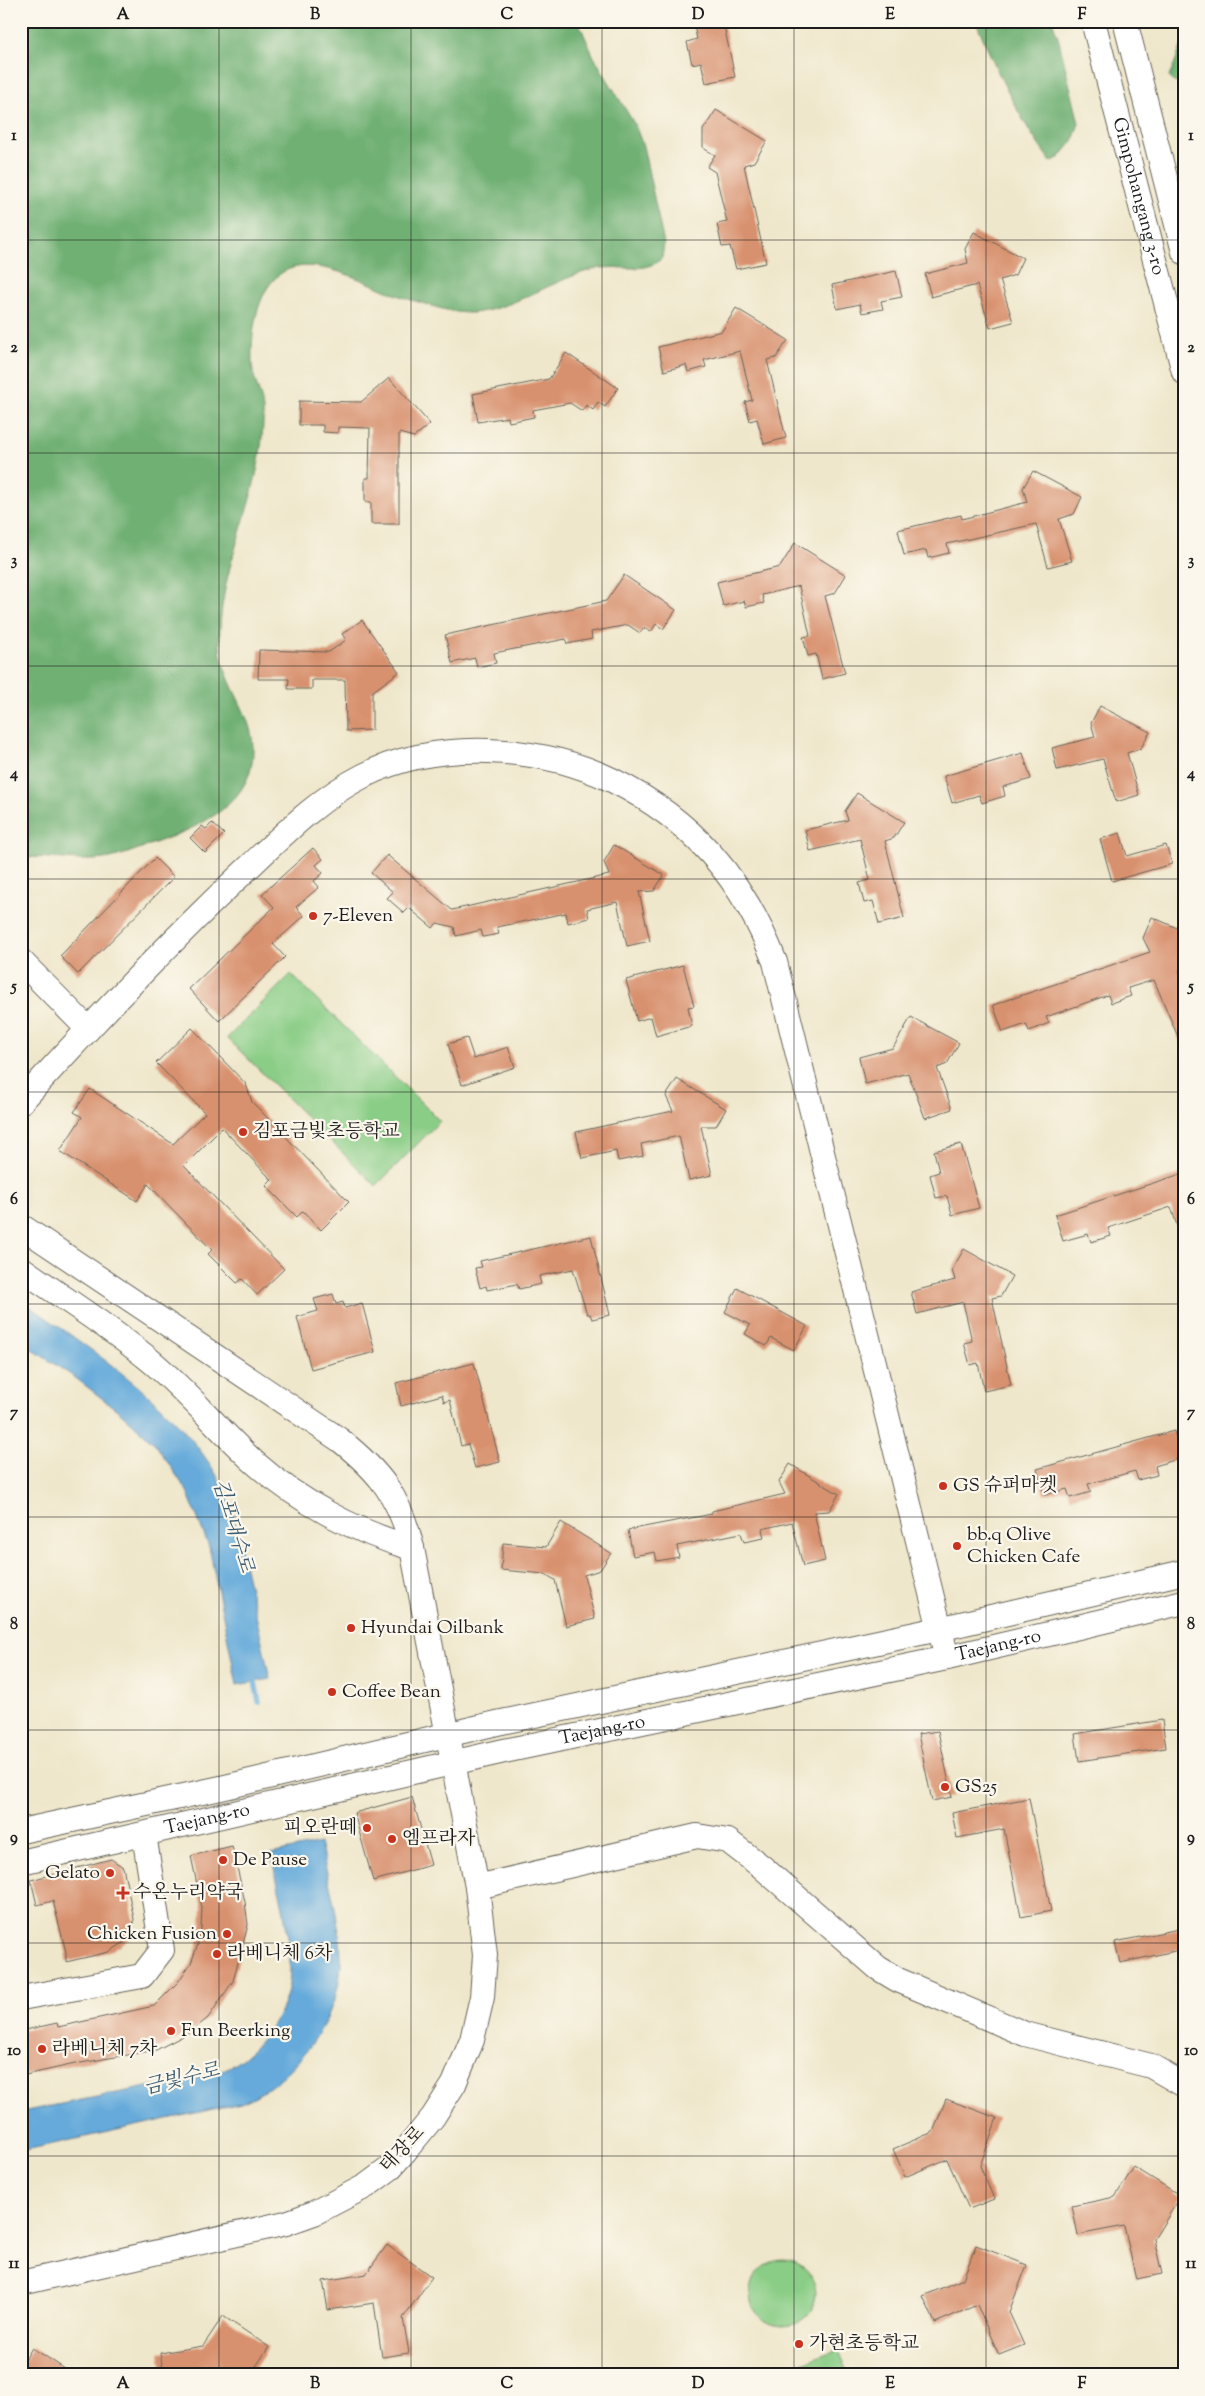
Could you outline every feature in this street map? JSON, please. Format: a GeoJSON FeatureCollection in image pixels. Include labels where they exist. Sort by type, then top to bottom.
{"type":"FeatureCollection","features":[{"type":"Feature","properties":{"kind":"street","name":"Gimpohangang 3-ro"},"geometry":{"type":"LineString","coordinates":[[1092,21],[1184,372]]}},
{"type":"Feature","properties":{"kind":"street","name":"Gimpohangang 3-ro"},"geometry":{"type":"LineString","coordinates":[[1125,21],[1184,252]]}},
{"type":"Feature","properties":{"kind":"street"},"geometry":{"type":"LineString","coordinates":[[1165,183],[1184,203]]}},
{"type":"Feature","properties":{"kind":"street"},"geometry":{"type":"LineString","coordinates":[[21,1102],[224,890],[293,825],[328,797],[364,775],[412,759],[441,753],[512,752],[565,762],[598,773],[655,804],[678,821],[719,861],[755,916],[776,962],[947,1658]]}},
{"type":"Feature","properties":{"kind":"street"},"geometry":{"type":"LineString","coordinates":[[21,961],[88,1030]]}},
{"type":"Feature","properties":{"kind":"street","name":"태장로"},"geometry":{"type":"LineString","coordinates":[[21,1226],[186,1339],[340,1440],[379,1475],[395,1497],[402,1512],[412,1548],[477,1887],[485,1955],[482,1997],[472,2040],[454,2084],[433,2117],[389,2169],[366,2186],[314,2213],[286,2223],[21,2283]]}},
{"type":"Feature","properties":{"kind":"street"},"geometry":{"type":"LineString","coordinates":[[21,1268],[151,1361],[254,1462],[277,1480],[328,1513],[361,1530],[386,1541],[412,1548]]}},
{"type":"Feature","properties":{"kind":"street","name":"Taejang-ro"},"geometry":{"type":"LineString","coordinates":[[21,1831],[448,1735],[939,1629],[1184,1572]]}},
{"type":"Feature","properties":{"kind":"street","name":"Taejang-ro"},"geometry":{"type":"LineString","coordinates":[[21,1862],[504,1751],[947,1658],[1184,1602]]}},
{"type":"Feature","properties":{"kind":"street"},"geometry":{"type":"LineString","coordinates":[[21,1998],[142,1976],[162,1950],[144,1834]]}},
{"type":"Feature","properties":{"kind":"street"},"geometry":{"type":"LineString","coordinates":[[477,1887],[697,1836],[728,1840],[762,1867],[878,1968],[898,1980],[1025,2034],[1151,2066],[1184,2085]]}},
{"type":"Feature","properties":{"kind":"green space"},"geometry":{"type":"Polygon","coordinates":[[[21,21],[578,21],[594,57],[635,125],[643,146],[664,244],[662,258],[647,266],[639,268],[595,269],[503,306],[472,313],[448,310],[408,299],[344,273],[326,268],[309,266],[294,268],[280,274],[272,282],[260,303],[254,327],[252,351],[252,367],[263,411],[262,438],[258,464],[230,568],[220,620],[222,660],[243,709],[251,734],[253,747],[251,767],[245,784],[234,798],[206,821],[172,837],[116,857],[99,860],[21,858],[21,21]]]}},
{"type":"Feature","properties":{"kind":"green space"},"geometry":{"type":"Polygon","coordinates":[[[976,21],[1052,21],[1058,37],[1079,123],[1073,141],[1060,157],[1051,162],[1028,129],[1000,76],[976,21]]]}},
{"type":"Feature","properties":{"kind":"green space"},"geometry":{"type":"Polygon","coordinates":[[[1184,40],[1184,80],[1175,83],[1169,77],[1184,40]]]}},
{"type":"Feature","properties":{"kind":"green space"},"geometry":{"type":"Polygon","coordinates":[[[291,974],[440,1121],[376,1186],[227,1038],[291,974]]]}},
{"type":"Feature","properties":{"kind":"green space"},"geometry":{"type":"Polygon","coordinates":[[[777,2260],[789,2260],[801,2265],[811,2275],[816,2287],[814,2306],[801,2321],[789,2326],[777,2326],[765,2321],[755,2311],[750,2299],[750,2287],[755,2275],[765,2265],[777,2260]]]}},
{"type":"Feature","properties":{"kind":"green space"},"geometry":{"type":"Polygon","coordinates":[[[838,2349],[848,2375],[771,2375],[838,2349]]]}},
{"type":"Feature","properties":{"kind":"water"},"geometry":{"type":"Polygon","coordinates":[[[21,1300],[137,1385],[189,1437],[210,1464],[226,1494],[232,1511],[270,1679],[237,1685],[209,1547],[187,1491],[156,1445],[121,1413],[77,1379],[21,1342],[21,1300]]]}},
{"type":"Feature","properties":{"kind":"water"},"geometry":{"type":"Polygon","coordinates":[[[320,1843],[340,1942],[339,1978],[334,2001],[324,2023],[312,2043],[297,2062],[280,2079],[261,2093],[241,2103],[21,2151],[21,2112],[206,2076],[236,2063],[253,2049],[269,2030],[281,2010],[288,1989],[290,1974],[286,1921],[271,1854],[320,1843]]]}},
{"type":"Feature","properties":{"kind":"building"},"geometry":{"type":"Polygon","coordinates":[[[693,21],[723,21],[735,77],[706,83],[701,62],[692,64],[687,42],[697,39],[693,21]]]}},
{"type":"Feature","properties":{"kind":"building"},"geometry":{"type":"Polygon","coordinates":[[[716,110],[767,141],[754,162],[744,165],[766,263],[736,269],[730,246],[722,247],[717,224],[727,222],[715,172],[707,167],[715,155],[703,148],[703,130],[716,110]]]}},
{"type":"Feature","properties":{"kind":"building"},"geometry":{"type":"Polygon","coordinates":[[[974,232],[1023,258],[1015,275],[1000,280],[1013,322],[990,328],[977,285],[931,297],[925,274],[968,263],[965,249],[974,232]]]}},
{"type":"Feature","properties":{"kind":"building"},"geometry":{"type":"Polygon","coordinates":[[[896,271],[902,297],[881,301],[883,309],[862,313],[860,304],[837,309],[832,285],[896,271]]]}},
{"type":"Feature","properties":{"kind":"building"},"geometry":{"type":"Polygon","coordinates":[[[736,308],[788,340],[776,358],[767,360],[786,438],[764,444],[757,419],[750,421],[745,402],[752,400],[740,351],[704,360],[706,367],[688,372],[686,365],[664,371],[658,347],[722,331],[736,308]]]}},
{"type":"Feature","properties":{"kind":"building"},"geometry":{"type":"Polygon","coordinates":[[[566,353],[618,388],[605,407],[598,402],[593,410],[586,405],[582,411],[570,403],[533,410],[534,417],[509,422],[508,417],[478,422],[473,394],[549,379],[566,353]]]}},
{"type":"Feature","properties":{"kind":"building"},"geometry":{"type":"Polygon","coordinates":[[[389,378],[430,424],[414,437],[399,433],[399,524],[371,524],[371,502],[365,502],[365,478],[369,478],[370,428],[338,427],[338,433],[323,432],[323,425],[299,425],[299,401],[361,402],[389,378]]]}},
{"type":"Feature","properties":{"kind":"building"},"geometry":{"type":"Polygon","coordinates":[[[1033,471],[1082,497],[1074,514],[1059,519],[1072,561],[1048,567],[1036,524],[947,544],[949,553],[928,558],[926,550],[904,555],[898,530],[961,515],[962,519],[1027,502],[1023,488],[1033,471]]]}},
{"type":"Feature","properties":{"kind":"building"},"geometry":{"type":"Polygon","coordinates":[[[795,543],[846,575],[835,593],[825,596],[845,673],[822,679],[816,654],[808,656],[803,637],[810,636],[799,586],[762,595],[764,603],[746,607],[744,601],[723,606],[717,582],[780,567],[795,543]]]}},
{"type":"Feature","properties":{"kind":"building"},"geometry":{"type":"Polygon","coordinates":[[[624,575],[676,610],[663,629],[656,624],[651,632],[644,628],[640,633],[628,625],[591,632],[592,639],[567,644],[566,639],[494,653],[496,663],[477,667],[475,658],[452,663],[445,635],[606,601],[624,575]]]}},
{"type":"Feature","properties":{"kind":"building"},"geometry":{"type":"Polygon","coordinates":[[[362,620],[399,672],[372,692],[372,730],[346,731],[345,680],[312,680],[312,689],[288,689],[289,679],[258,679],[259,650],[329,652],[346,640],[342,634],[362,620]]]}},
{"type":"Feature","properties":{"kind":"building"},"geometry":{"type":"Polygon","coordinates":[[[1100,706],[1150,732],[1141,748],[1127,753],[1139,795],[1116,802],[1103,759],[1057,770],[1052,748],[1095,737],[1091,723],[1100,706]]]}},
{"type":"Feature","properties":{"kind":"building"},"geometry":{"type":"Polygon","coordinates":[[[1023,753],[1031,779],[1003,787],[1005,796],[982,803],[979,795],[952,803],[944,776],[1023,753]]]}},
{"type":"Feature","properties":{"kind":"building"},"geometry":{"type":"Polygon","coordinates":[[[857,793],[904,822],[894,838],[885,841],[904,918],[879,924],[873,901],[864,903],[859,883],[870,880],[860,839],[810,851],[805,830],[848,820],[845,811],[857,793]]]}},
{"type":"Feature","properties":{"kind":"building"},"geometry":{"type":"Polygon","coordinates":[[[212,823],[224,834],[205,853],[190,838],[202,826],[206,829],[212,823]]]}},
{"type":"Feature","properties":{"kind":"building"},"geometry":{"type":"Polygon","coordinates":[[[1120,833],[1127,856],[1166,845],[1172,864],[1112,881],[1100,839],[1120,833]]]}},
{"type":"Feature","properties":{"kind":"building"},"geometry":{"type":"Polygon","coordinates":[[[614,845],[664,875],[654,891],[639,892],[650,941],[627,946],[617,902],[587,909],[589,918],[568,923],[566,913],[497,927],[499,934],[483,937],[481,930],[456,936],[454,927],[437,923],[433,928],[409,908],[404,913],[387,898],[393,892],[371,873],[387,855],[452,910],[609,875],[604,862],[614,845]]]}},
{"type":"Feature","properties":{"kind":"building"},"geometry":{"type":"Polygon","coordinates":[[[313,848],[323,859],[316,865],[323,873],[314,881],[319,887],[296,907],[304,916],[273,944],[285,957],[219,1021],[189,989],[274,907],[262,894],[313,848]]]}},
{"type":"Feature","properties":{"kind":"building"},"geometry":{"type":"Polygon","coordinates":[[[155,858],[174,877],[78,974],[60,956],[155,858]]]}},
{"type":"Feature","properties":{"kind":"building"},"geometry":{"type":"Polygon","coordinates":[[[1152,917],[1184,931],[1184,969],[1179,971],[1184,983],[1184,1051],[1154,980],[1128,988],[1131,996],[1111,1003],[1108,995],[1046,1017],[1049,1023],[1029,1031],[1026,1024],[1003,1032],[993,1005],[1150,952],[1143,938],[1152,917]]]}},
{"type":"Feature","properties":{"kind":"building"},"geometry":{"type":"Polygon","coordinates":[[[683,965],[694,1006],[688,1007],[692,1026],[656,1036],[651,1017],[637,1021],[626,980],[683,965]]]}},
{"type":"Feature","properties":{"kind":"building"},"geometry":{"type":"Polygon","coordinates":[[[911,1017],[959,1043],[947,1064],[937,1068],[952,1109],[925,1118],[908,1073],[865,1084],[859,1057],[893,1048],[911,1017]]]}},
{"type":"Feature","properties":{"kind":"building"},"geometry":{"type":"Polygon","coordinates":[[[192,1028],[246,1084],[252,1102],[349,1202],[321,1230],[303,1211],[297,1217],[266,1186],[272,1180],[222,1128],[184,1166],[284,1269],[257,1295],[242,1279],[237,1283],[208,1254],[212,1250],[148,1184],[137,1201],[60,1151],[82,1117],[74,1112],[90,1089],[173,1144],[205,1113],[156,1063],[192,1028]]]}},
{"type":"Feature","properties":{"kind":"building"},"geometry":{"type":"Polygon","coordinates":[[[467,1038],[474,1059],[508,1047],[515,1067],[462,1085],[448,1044],[467,1038]]]}},
{"type":"Feature","properties":{"kind":"building"},"geometry":{"type":"Polygon","coordinates":[[[677,1079],[726,1109],[716,1126],[701,1126],[712,1175],[689,1180],[679,1136],[641,1144],[643,1156],[618,1161],[616,1151],[582,1158],[576,1132],[673,1111],[666,1096],[677,1079]]]}},
{"type":"Feature","properties":{"kind":"building"},"geometry":{"type":"Polygon","coordinates":[[[961,1144],[979,1208],[952,1215],[947,1196],[936,1198],[930,1175],[939,1172],[934,1151],[961,1144]]]}},
{"type":"Feature","properties":{"kind":"building"},"geometry":{"type":"Polygon","coordinates":[[[1184,1173],[1184,1235],[1180,1235],[1171,1207],[1108,1228],[1111,1236],[1091,1242],[1088,1234],[1063,1241],[1055,1215],[1184,1173]]]}},
{"type":"Feature","properties":{"kind":"building"},"geometry":{"type":"Polygon","coordinates":[[[591,1236],[610,1315],[592,1319],[590,1314],[587,1314],[573,1269],[539,1276],[541,1284],[519,1289],[517,1284],[487,1290],[486,1286],[480,1288],[475,1268],[482,1267],[480,1261],[591,1236]]]}},
{"type":"Feature","properties":{"kind":"building"},"geometry":{"type":"Polygon","coordinates":[[[964,1249],[1012,1276],[1001,1296],[992,1298],[1011,1385],[984,1391],[978,1363],[970,1365],[964,1343],[972,1341],[963,1302],[917,1314],[911,1292],[955,1280],[952,1270],[964,1249]]]}},
{"type":"Feature","properties":{"kind":"building"},"geometry":{"type":"Polygon","coordinates":[[[737,1288],[807,1326],[794,1350],[771,1338],[766,1346],[745,1334],[750,1325],[725,1312],[737,1288]]]}},
{"type":"Feature","properties":{"kind":"building"},"geometry":{"type":"Polygon","coordinates":[[[333,1294],[336,1304],[343,1302],[345,1308],[362,1303],[375,1352],[311,1369],[297,1317],[318,1311],[314,1299],[333,1294]]]}},
{"type":"Feature","properties":{"kind":"building"},"geometry":{"type":"Polygon","coordinates":[[[474,1363],[500,1462],[475,1468],[468,1444],[461,1446],[450,1400],[444,1402],[442,1395],[401,1406],[396,1383],[474,1363]]]}},
{"type":"Feature","properties":{"kind":"building"},"geometry":{"type":"Polygon","coordinates":[[[1174,1431],[1181,1458],[1155,1466],[1157,1475],[1138,1480],[1135,1471],[1088,1484],[1091,1492],[1070,1498],[1067,1489],[1044,1495],[1037,1469],[1174,1431]]]}},
{"type":"Feature","properties":{"kind":"building"},"geometry":{"type":"Polygon","coordinates":[[[790,1464],[839,1494],[829,1511],[814,1512],[825,1561],[803,1566],[792,1522],[762,1529],[764,1538],[744,1542],[741,1533],[677,1546],[679,1557],[657,1561],[655,1552],[633,1556],[628,1530],[712,1514],[712,1511],[785,1494],[779,1482],[790,1464]]]}},
{"type":"Feature","properties":{"kind":"building"},"geometry":{"type":"Polygon","coordinates":[[[561,1522],[611,1553],[600,1570],[584,1575],[595,1619],[566,1626],[555,1580],[545,1574],[501,1570],[503,1543],[546,1547],[561,1522]]]}},
{"type":"Feature","properties":{"kind":"building"},"geometry":{"type":"Polygon","coordinates":[[[1162,1720],[1166,1748],[1079,1761],[1075,1734],[1162,1720]]]}},
{"type":"Feature","properties":{"kind":"building"},"geometry":{"type":"Polygon","coordinates":[[[938,1731],[952,1797],[932,1801],[918,1734],[938,1731]]]}},
{"type":"Feature","properties":{"kind":"building","name":"엠프라자"},"geometry":{"type":"Polygon","coordinates":[[[412,1797],[431,1865],[373,1881],[354,1813],[412,1797]]]}},
{"type":"Feature","properties":{"kind":"building"},"geometry":{"type":"Polygon","coordinates":[[[1029,1798],[1051,1911],[1021,1917],[1004,1829],[957,1838],[952,1813],[1029,1798]]]}},
{"type":"Feature","properties":{"kind":"building","name":"라베니체 6차"},"geometry":{"type":"Polygon","coordinates":[[[232,1846],[245,1902],[248,1925],[233,1981],[208,2018],[189,2033],[156,2050],[75,2064],[21,2076],[21,2031],[57,2023],[58,2027],[154,2006],[178,1982],[191,1963],[198,1944],[201,1928],[202,1908],[191,1856],[232,1846]]]}},
{"type":"Feature","properties":{"kind":"building"},"geometry":{"type":"Polygon","coordinates":[[[111,1859],[123,1867],[134,1919],[131,1938],[109,1952],[66,1962],[66,1952],[53,1901],[37,1905],[31,1880],[111,1859]]]}},
{"type":"Feature","properties":{"kind":"building"},"geometry":{"type":"Polygon","coordinates":[[[1184,1928],[1184,1949],[1120,1963],[1115,1942],[1184,1928]]]}},
{"type":"Feature","properties":{"kind":"building"},"geometry":{"type":"Polygon","coordinates":[[[946,2099],[997,2118],[980,2166],[994,2199],[969,2209],[947,2159],[905,2177],[893,2149],[933,2132],[946,2099]]]}},
{"type":"Feature","properties":{"kind":"building"},"geometry":{"type":"Polygon","coordinates":[[[1134,2167],[1181,2196],[1154,2239],[1162,2274],[1136,2279],[1124,2226],[1078,2235],[1072,2206],[1115,2197],[1134,2167]]]}},
{"type":"Feature","properties":{"kind":"building"},"geometry":{"type":"Polygon","coordinates":[[[387,2245],[432,2277],[403,2318],[409,2353],[382,2357],[374,2303],[328,2310],[323,2281],[366,2274],[387,2245]]]}},
{"type":"Feature","properties":{"kind":"building"},"geometry":{"type":"Polygon","coordinates":[[[976,2245],[1027,2265],[1009,2312],[1024,2345],[999,2355],[977,2305],[935,2323],[923,2296],[963,2279],[976,2245]]]}},
{"type":"Feature","properties":{"kind":"building"},"geometry":{"type":"Polygon","coordinates":[[[223,2316],[269,2347],[250,2375],[164,2375],[160,2353],[203,2346],[223,2316]]]}},
{"type":"Feature","properties":{"kind":"building"},"geometry":{"type":"Polygon","coordinates":[[[32,2348],[74,2375],[21,2375],[21,2366],[32,2348]]]}},
{"type":"Feature","properties":{"kind":"waterway","name":"김포대수로"},"geometry":{"type":"LineString","coordinates":[[254,1677],[259,1702]]}},
{"type":"Feature","properties":{"kind":"place","name":"7-Eleven"},"geometry":{"type":"Point","coordinates":[313,916]}},
{"type":"Feature","properties":{"kind":"place","name":"김포금빛초등학교"},"geometry":{"type":"Point","coordinates":[243,1132]}},
{"type":"Feature","properties":{"kind":"place","name":"GS 슈퍼마켓"},"geometry":{"type":"Point","coordinates":[943,1486]}},
{"type":"Feature","properties":{"kind":"place","name":"bb.q Olive Chicken Cafe"},"geometry":{"type":"Point","coordinates":[957,1546]}},
{"type":"Feature","properties":{"kind":"place","name":"Hyundai Oilbank"},"geometry":{"type":"Point","coordinates":[351,1628]}},
{"type":"Feature","properties":{"kind":"place","name":"Coffee Bean"},"geometry":{"type":"Point","coordinates":[332,1692]}},
{"type":"Feature","properties":{"kind":"place","name":"GS25"},"geometry":{"type":"Point","coordinates":[945,1787]}},
{"type":"Feature","properties":{"kind":"place","name":"피오란떼"},"geometry":{"type":"Point","coordinates":[367,1828]}},
{"type":"Feature","properties":{"kind":"place","name":"엠프라자"},"geometry":{"type":"Point","coordinates":[392,1839]}},
{"type":"Feature","properties":{"kind":"place","name":"De Pause"},"geometry":{"type":"Point","coordinates":[223,1860]}},
{"type":"Feature","properties":{"kind":"place","name":"Gelato"},"geometry":{"type":"Point","coordinates":[110,1873]}},
{"type":"Feature","properties":{"kind":"place","name":"수온누리약국"},"geometry":{"type":"Point","coordinates":[123,1893]}},
{"type":"Feature","properties":{"kind":"place","name":"Chicken Fusion"},"geometry":{"type":"Point","coordinates":[227,1934]}},
{"type":"Feature","properties":{"kind":"place","name":"라베니체 6차"},"geometry":{"type":"Point","coordinates":[217,1954]}},
{"type":"Feature","properties":{"kind":"place","name":"Fun Beerking"},"geometry":{"type":"Point","coordinates":[171,2031]}},
{"type":"Feature","properties":{"kind":"place","name":"라베니체 7차"},"geometry":{"type":"Point","coordinates":[42,2049]}},
{"type":"Feature","properties":{"kind":"place","name":"가현초등학교"},"geometry":{"type":"Point","coordinates":[799,2344]}},
{"type":"Feature","properties":{"kind":"water label","name":"금빛수로"},"geometry":{"type":"Point","coordinates":[182,2080]}}]}
